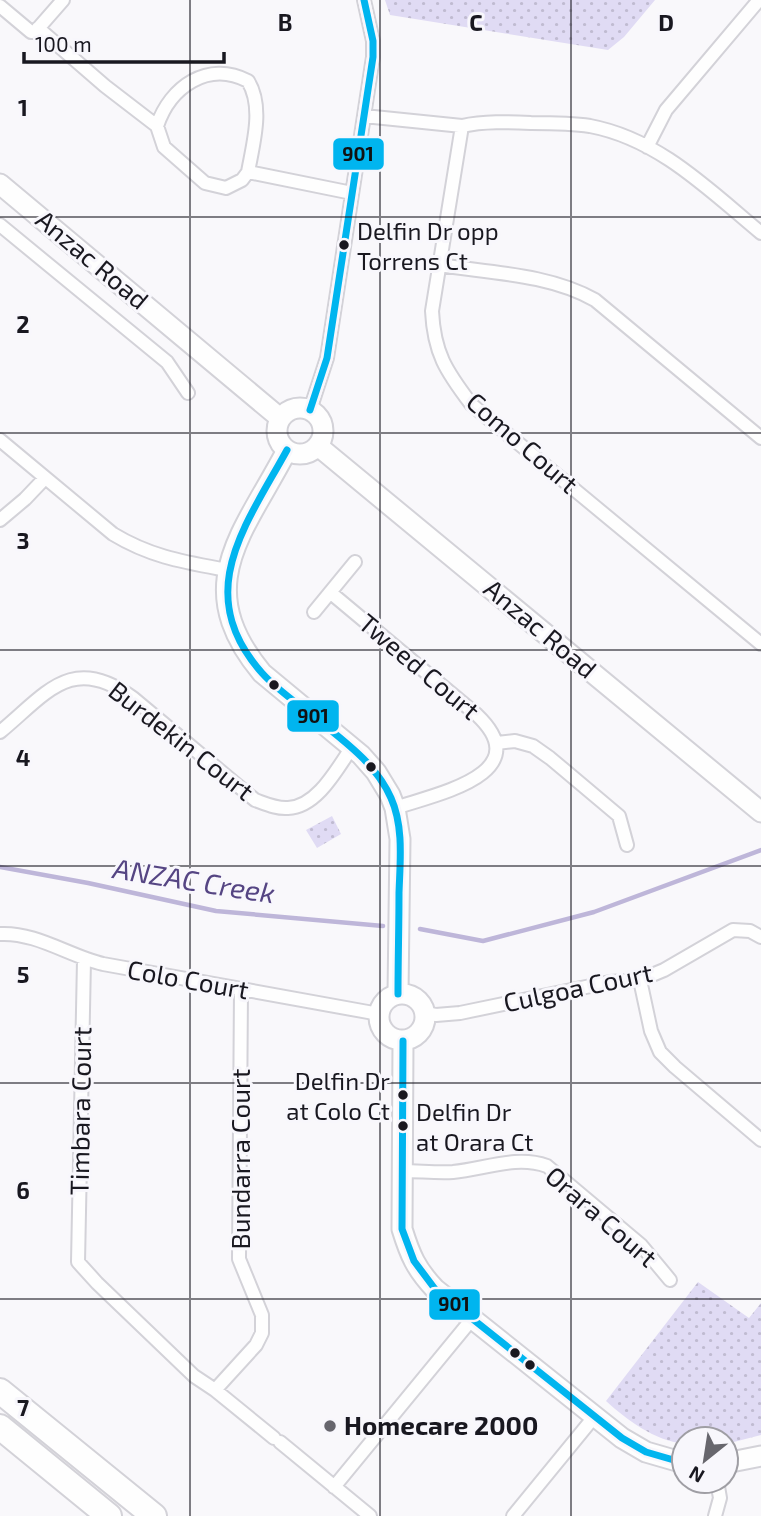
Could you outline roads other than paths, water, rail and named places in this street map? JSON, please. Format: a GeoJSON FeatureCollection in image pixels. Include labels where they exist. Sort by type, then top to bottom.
{"type":"FeatureCollection","features":[{"type":"Feature","properties":{"kind":"highway"},"geometry":{"type":"LineString","coordinates":[[0,1389],[154,1516]]}},
{"type":"Feature","properties":{"kind":"highway"},"geometry":{"type":"LineString","coordinates":[[0,1427],[109,1516]]}},
{"type":"Feature","properties":{"kind":"highway"},"geometry":{"type":"LineString","coordinates":[[0,1449],[83,1516]]}},
{"type":"Feature","properties":{"kind":"street"},"geometry":{"type":"LineString","coordinates":[[0,6],[30,32],[35,32],[63,0]]}},
{"type":"Feature","properties":{"kind":"street"},"geometry":{"type":"LineString","coordinates":[[310,410],[327,358],[364,116],[373,41],[364,0]]}},
{"type":"Feature","properties":{"kind":"street"},"geometry":{"type":"LineString","coordinates":[[647,147],[666,110],[759,0]]}},
{"type":"Feature","properties":{"kind":"street"},"geometry":{"type":"LineString","coordinates":[[38,28],[105,86],[157,126],[164,146],[205,183],[226,188],[242,180],[248,172],[257,108],[256,94],[248,81],[225,74],[203,75],[180,89],[163,110],[157,126]]}},
{"type":"Feature","properties":{"kind":"street"},"geometry":{"type":"LineString","coordinates":[[364,116],[462,126],[474,123],[528,122],[592,127],[647,147],[685,170],[761,233]]}},
{"type":"Feature","properties":{"kind":"street","name":"Como Court"},"geometry":{"type":"LineString","coordinates":[[462,126],[432,311],[434,338],[441,360],[471,404],[761,644]]}},
{"type":"Feature","properties":{"kind":"street"},"geometry":{"type":"LineString","coordinates":[[248,172],[352,193]]}},
{"type":"Feature","properties":{"kind":"street","name":"Anzac Road"},"geometry":{"type":"LineString","coordinates":[[0,184],[281,418]]}},
{"type":"Feature","properties":{"kind":"street"},"geometry":{"type":"LineString","coordinates":[[0,226],[167,362],[188,393]]}},
{"type":"Feature","properties":{"kind":"street"},"geometry":{"type":"LineString","coordinates":[[439,265],[575,288],[595,300],[761,438]]}},
{"type":"Feature","properties":{"kind":"street"},"geometry":{"type":"LineString","coordinates":[[296,408],[310,410],[317,414],[323,427],[322,440],[318,446],[304,454],[287,450],[277,436],[281,418],[296,408]]}},
{"type":"Feature","properties":{"kind":"street"},"geometry":{"type":"LineString","coordinates":[[0,440],[113,534],[130,544],[145,552],[227,570]]}},
{"type":"Feature","properties":{"kind":"street","name":"Anzac Road"},"geometry":{"type":"LineString","coordinates":[[318,446],[761,812]]}},
{"type":"Feature","properties":{"kind":"street"},"geometry":{"type":"LineString","coordinates":[[287,450],[237,540],[227,570],[226,597],[230,618],[248,657],[262,673],[352,747],[376,772],[390,794],[400,839],[398,994]]}},
{"type":"Feature","properties":{"kind":"street"},"geometry":{"type":"LineString","coordinates":[[0,520],[45,478]]}},
{"type":"Feature","properties":{"kind":"street"},"geometry":{"type":"LineString","coordinates":[[314,612],[355,562]]}},
{"type":"Feature","properties":{"kind":"street","name":"Tweed Court"},"geometry":{"type":"LineString","coordinates":[[331,593],[477,715],[491,728],[497,743],[495,760],[471,782],[395,808]]}},
{"type":"Feature","properties":{"kind":"street","name":"Burdekin Court"},"geometry":{"type":"LineString","coordinates":[[0,732],[64,681],[96,677],[114,684],[133,698],[255,800],[288,808],[304,805],[335,772],[352,747]]}},
{"type":"Feature","properties":{"kind":"street"},"geometry":{"type":"LineString","coordinates":[[497,743],[515,741],[533,746],[550,758],[619,816],[627,845]]}},
{"type":"Feature","properties":{"kind":"street","name":"Culgoa Court"},"geometry":{"type":"LineString","coordinates":[[425,1013],[460,1013],[610,982],[640,980],[664,970],[733,930],[750,931],[761,937]]}},
{"type":"Feature","properties":{"kind":"street","name":"Colo Court"},"geometry":{"type":"LineString","coordinates":[[0,934],[26,936],[84,960],[379,1014]]}},
{"type":"Feature","properties":{"kind":"street","name":"Timbara Court"},"geometry":{"type":"LineString","coordinates":[[84,960],[78,1262],[194,1376],[215,1390]]}},
{"type":"Feature","properties":{"kind":"street"},"geometry":{"type":"LineString","coordinates":[[640,980],[651,1031],[660,1052],[761,1140]]}},
{"type":"Feature","properties":{"kind":"street","name":"Bundarra Court"},"geometry":{"type":"LineString","coordinates":[[215,1390],[256,1345],[262,1333],[262,1315],[239,1259],[241,990]]}},
{"type":"Feature","properties":{"kind":"street"},"geometry":{"type":"LineString","coordinates":[[398,994],[419,1000],[425,1013],[424,1026],[420,1033],[402,1041],[393,1039],[384,1032],[379,1014],[386,1000],[398,994]]}},
{"type":"Feature","properties":{"kind":"street"},"geometry":{"type":"LineString","coordinates":[[402,1041],[402,1229],[419,1272],[435,1289],[594,1417],[634,1446],[670,1460]]}},
{"type":"Feature","properties":{"kind":"street","name":"Orara Court"},"geometry":{"type":"LineString","coordinates":[[402,1171],[453,1171],[519,1161],[534,1161],[547,1166],[642,1245],[670,1280]]}},
{"type":"Feature","properties":{"kind":"street"},"geometry":{"type":"LineString","coordinates":[[334,1486],[472,1319]]}},
{"type":"Feature","properties":{"kind":"street"},"geometry":{"type":"LineString","coordinates":[[215,1390],[370,1516]]}},
{"type":"Feature","properties":{"kind":"street"},"geometry":{"type":"LineString","coordinates":[[513,1516],[594,1417]]}},
{"type":"Feature","properties":{"kind":"street"},"geometry":{"type":"LineString","coordinates":[[740,1461],[761,1456]]}},
{"type":"Feature","properties":{"kind":"street"},"geometry":{"type":"LineString","coordinates":[[715,1516],[719,1495]]}},
{"type":"Feature","properties":{"kind":"waterway","name":"ANZAC Creek"},"geometry":{"type":"LineString","coordinates":[[420,929],[483,941],[594,912],[761,850]]}},
{"type":"Feature","properties":{"kind":"waterway","name":"ANZAC Creek"},"geometry":{"type":"LineString","coordinates":[[0,867],[216,911],[383,926]]}},
{"type":"Feature","properties":{"kind":"place","name":"Delfin Dr opp Torrens Ct"},"geometry":{"type":"Point","coordinates":[344,245]}},
{"type":"Feature","properties":{"kind":"place","name":"Delfin Dr at Colo Ct"},"geometry":{"type":"Point","coordinates":[403,1095]}},
{"type":"Feature","properties":{"kind":"place","name":"Delfin Dr at Orara Ct"},"geometry":{"type":"Point","coordinates":[403,1126]}},
{"type":"Feature","properties":{"kind":"place","name":"Homecare 2000"},"geometry":{"type":"Point","coordinates":[330,1426]}}]}
